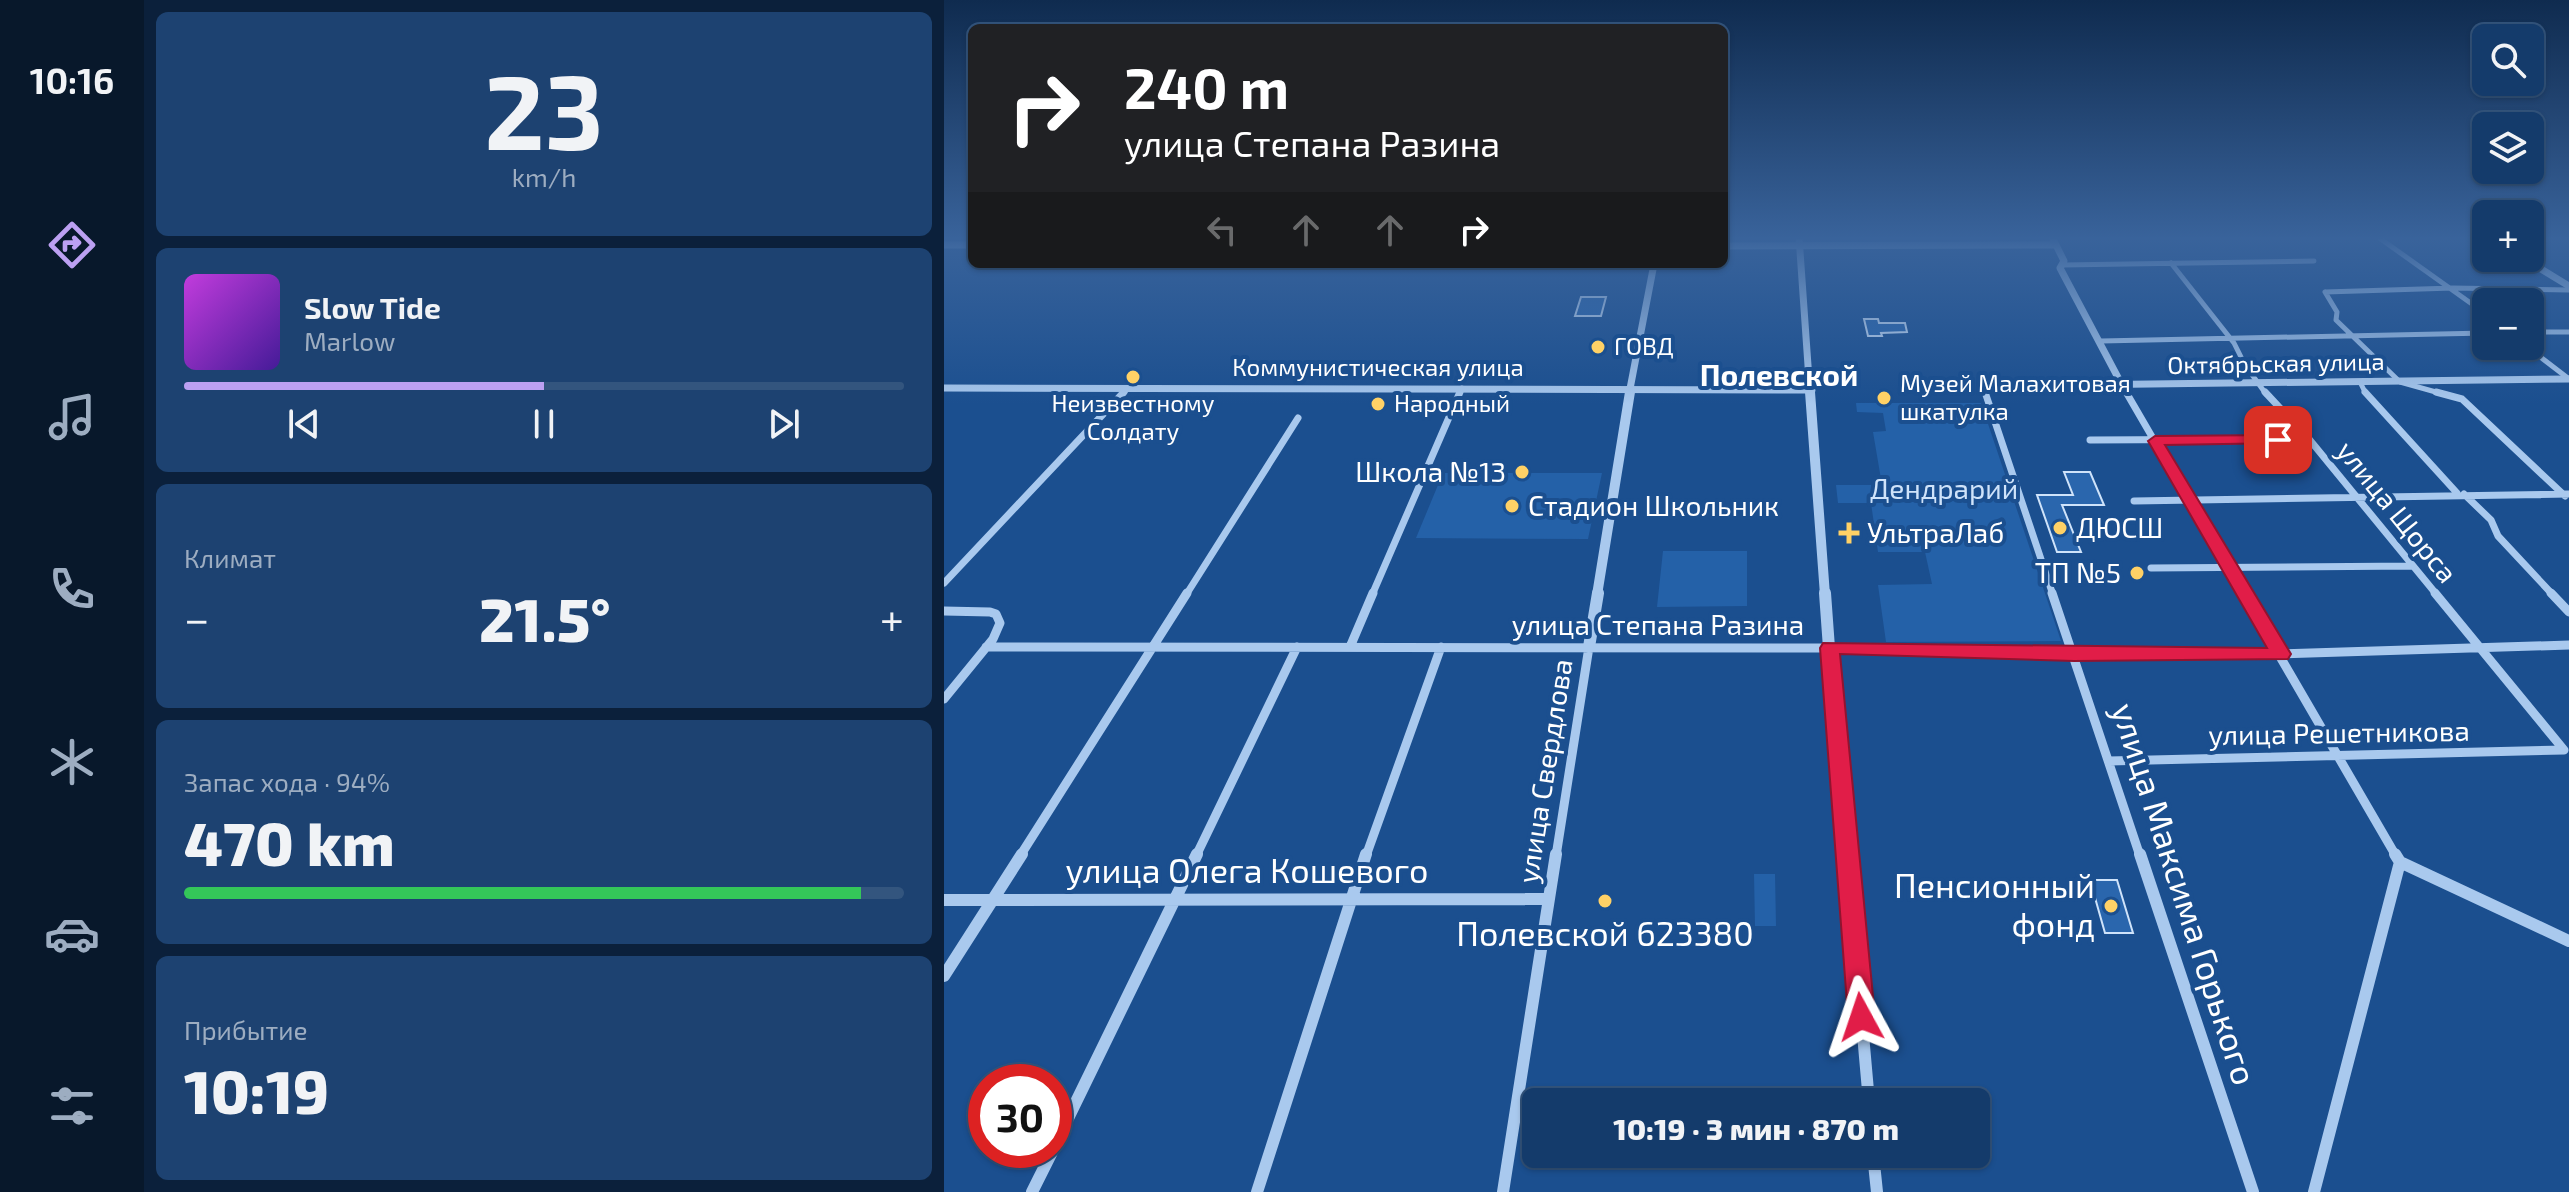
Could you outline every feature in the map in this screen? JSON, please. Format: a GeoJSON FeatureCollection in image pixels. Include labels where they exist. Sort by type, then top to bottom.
{"type":"FeatureCollection","features":[{"type":"Feature","properties":{"kind":"street","name":"улица Свердлова"},"geometry":{"type":"LineString","coordinates":[[1503,1192],[1630,390],[1649,293]]}},
{"type":"Feature","properties":{"kind":"street"},"geometry":{"type":"LineString","coordinates":[[1803,293],[1829,648],[1868,1088]]}},
{"type":"Feature","properties":{"kind":"street"},"geometry":{"type":"LineString","coordinates":[[2072,293],[2123,387],[2400,862],[2569,941]]}},
{"type":"Feature","properties":{"kind":"street","name":"улица Щорса"},"geometry":{"type":"LineString","coordinates":[[2194,293],[2260,385],[2309,439],[2477,648],[2566,750]]}},
{"type":"Feature","properties":{"kind":"street"},"geometry":{"type":"LineString","coordinates":[[2325,293],[2337,312],[2336,320],[2349,336],[2400,382],[2462,399],[2567,495]]}},
{"type":"Feature","properties":{"kind":"street"},"geometry":{"type":"LineString","coordinates":[[2544,332],[2569,332]]}},
{"type":"Feature","properties":{"kind":"street"},"geometry":{"type":"LineString","coordinates":[[2101,341],[2472,333]]}},
{"type":"Feature","properties":{"kind":"street"},"geometry":{"type":"LineString","coordinates":[[2544,360],[2569,379]]}},
{"type":"Feature","properties":{"kind":"street","name":"Октябрьская улица"},"geometry":{"type":"LineString","coordinates":[[1983,386],[2123,387],[2569,379]]}},
{"type":"Feature","properties":{"kind":"street"},"geometry":{"type":"LineString","coordinates":[[2361,384],[2367,395],[2460,494],[2491,520],[2498,536],[2569,612]]}},
{"type":"Feature","properties":{"kind":"street","name":"улица Максима Горького"},"geometry":{"type":"LineString","coordinates":[[1983,386],[2253,1192]]}},
{"type":"Feature","properties":{"kind":"street","name":"Коммунистическая улица"},"geometry":{"type":"LineString","coordinates":[[944,388],[1812,390]]}},
{"type":"Feature","properties":{"kind":"street"},"geometry":{"type":"LineString","coordinates":[[944,583],[1128,388]]}},
{"type":"Feature","properties":{"kind":"street"},"geometry":{"type":"LineString","coordinates":[[1350,647],[1462,388]]}},
{"type":"Feature","properties":{"kind":"street"},"geometry":{"type":"LineString","coordinates":[[944,976],[1298,418]]}},
{"type":"Feature","properties":{"kind":"street"},"geometry":{"type":"LineString","coordinates":[[2090,440],[2309,439]]}},
{"type":"Feature","properties":{"kind":"street"},"geometry":{"type":"LineString","coordinates":[[2134,501],[2353,495],[2567,495]]}},
{"type":"Feature","properties":{"kind":"street"},"geometry":{"type":"LineString","coordinates":[[2151,568],[2413,566]]}},
{"type":"Feature","properties":{"kind":"street"},"geometry":{"type":"LineString","coordinates":[[944,611],[996,614],[1000,628],[944,699]]}},
{"type":"Feature","properties":{"kind":"street","name":"улица Степана Разина"},"geometry":{"type":"LineString","coordinates":[[986,647],[1829,648],[2074,654],[2281,654],[2569,645]]}},
{"type":"Feature","properties":{"kind":"street"},"geometry":{"type":"LineString","coordinates":[[1072,1109],[1297,647]]}},
{"type":"Feature","properties":{"kind":"street"},"geometry":{"type":"LineString","coordinates":[[1257,1192],[1350,899],[1441,647]]}},
{"type":"Feature","properties":{"kind":"street","name":"улица Решетникова"},"geometry":{"type":"LineString","coordinates":[[2109,761],[2566,750]]}},
{"type":"Feature","properties":{"kind":"street"},"geometry":{"type":"LineString","coordinates":[[2314,1192],[2400,862]]}},
{"type":"Feature","properties":{"kind":"street","name":"улица Олега Кошевого"},"geometry":{"type":"LineString","coordinates":[[944,900],[1549,899]]}},
{"type":"Feature","properties":{"kind":"street"},"geometry":{"type":"LineString","coordinates":[[1032,1192],[1043,1168]]}},
{"type":"Feature","properties":{"kind":"street"},"geometry":{"type":"LineString","coordinates":[[1874,1168],[1877,1192]]}},
{"type":"Feature","properties":{"kind":"green space","name":"Дендрарий"},"geometry":{"type":"Polygon","coordinates":[[[1856,403],[1981,403],[2061,641],[1886,642],[1878,585],[1932,584],[1925,552],[1878,552],[1871,503],[1838,503],[1836,485],[1882,485],[1873,432],[1886,431],[1883,413],[1857,412],[1856,403]]]}},
{"type":"Feature","properties":{"kind":"green space","name":"Стадион Школьник"},"geometry":{"type":"Polygon","coordinates":[[[1443,473],[1602,473],[1588,539],[1416,538],[1443,473]]]}},
{"type":"Feature","properties":{"kind":"green space"},"geometry":{"type":"Polygon","coordinates":[[[1663,551],[1747,551],[1747,606],[1657,607],[1663,551]]]}},
{"type":"Feature","properties":{"kind":"green space"},"geometry":{"type":"Polygon","coordinates":[[[1754,874],[1775,874],[1776,926],[1755,926],[1754,874]]]}},
{"type":"Feature","properties":{"kind":"building"},"geometry":{"type":"Polygon","coordinates":[[[1581,297],[1606,297],[1601,316],[1575,316],[1581,297]]]}},
{"type":"Feature","properties":{"kind":"building"},"geometry":{"type":"Polygon","coordinates":[[[1864,319],[1878,319],[1879,323],[1905,323],[1907,332],[1868,336],[1864,319]]]}},
{"type":"Feature","properties":{"kind":"building","name":"ДЮСШ"},"geometry":{"type":"Polygon","coordinates":[[[2064,472],[2090,472],[2104,505],[2062,505],[2081,552],[2057,552],[2037,495],[2073,495],[2064,472]]]}},
{"type":"Feature","properties":{"kind":"building","name":"Пенсионный фонд"},"geometry":{"type":"Polygon","coordinates":[[[2090,880],[2117,880],[2133,933],[2105,933],[2090,880]]]}},
{"type":"Feature","properties":{"kind":"place","name":"ГОВД"},"geometry":{"type":"Point","coordinates":[1598,347]}},
{"type":"Feature","properties":{"kind":"place","name":"Неизвестному Солдату"},"geometry":{"type":"Point","coordinates":[1133,377]}},
{"type":"Feature","properties":{"kind":"place","name":"Музей Малахитовая шкатулка"},"geometry":{"type":"Point","coordinates":[1884,398]}},
{"type":"Feature","properties":{"kind":"place","name":"Народный"},"geometry":{"type":"Point","coordinates":[1378,404]}},
{"type":"Feature","properties":{"kind":"place","name":"Школа №13"},"geometry":{"type":"Point","coordinates":[1522,472]}},
{"type":"Feature","properties":{"kind":"place","name":"Стадион Школьник"},"geometry":{"type":"Point","coordinates":[1512,506]}},
{"type":"Feature","properties":{"kind":"place","name":"ДЮСШ"},"geometry":{"type":"Point","coordinates":[2060,528]}},
{"type":"Feature","properties":{"kind":"place","name":"УльтраЛаб"},"geometry":{"type":"Point","coordinates":[1849,533]}},
{"type":"Feature","properties":{"kind":"place","name":"ТП №5"},"geometry":{"type":"Point","coordinates":[2137,573]}},
{"type":"Feature","properties":{"kind":"place","name":"Полевской 623380"},"geometry":{"type":"Point","coordinates":[1605,901]}},
{"type":"Feature","properties":{"kind":"place","name":"Пенсионный фонд"},"geometry":{"type":"Point","coordinates":[2111,906]}},
{"type":"Feature","properties":{"kind":"district","name":"Полевской"},"geometry":{"type":"Point","coordinates":[1779,376]}},
{"type":"Feature","properties":{"kind":"route"},"geometry":{"type":"LineString","coordinates":[[1861,1017],[1829,648],[2074,654],[2281,654],[2155,441],[2278,440]]}}]}
